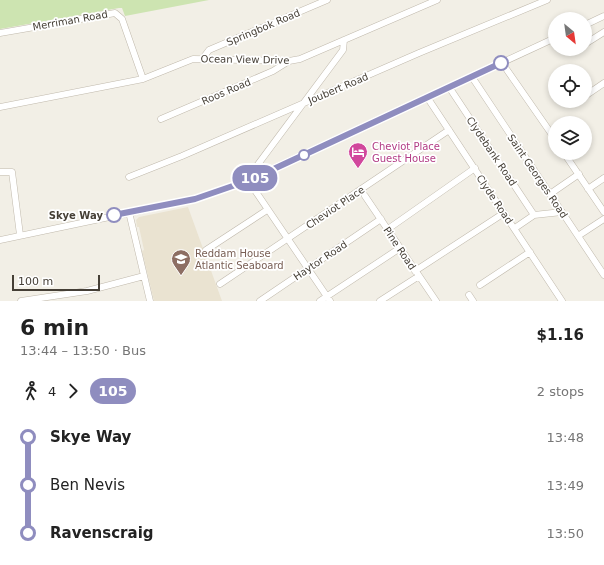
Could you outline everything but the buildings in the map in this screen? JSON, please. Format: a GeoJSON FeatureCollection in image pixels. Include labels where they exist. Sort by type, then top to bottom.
{"type":"FeatureCollection","features":[{"type":"Feature","properties":{"kind":"street","name":"Springbok Road"},"geometry":{"type":"LineString","coordinates":[[203,58],[209,50],[327,0]]}},
{"type":"Feature","properties":{"kind":"street","name":"Ocean View Drive"},"geometry":{"type":"LineString","coordinates":[[0,107],[143,79],[187,61],[203,58],[288,61],[300,59],[437,0]]}},
{"type":"Feature","properties":{"kind":"street","name":"Joubert Road"},"geometry":{"type":"LineString","coordinates":[[129,177],[182,156],[547,0]]}},
{"type":"Feature","properties":{"kind":"street","name":"Merriman Road"},"geometry":{"type":"LineString","coordinates":[[0,33],[114,13],[122,19],[143,79]]}},
{"type":"Feature","properties":{"kind":"street"},"geometry":{"type":"LineString","coordinates":[[592,22],[603,18]]}},
{"type":"Feature","properties":{"kind":"street"},"geometry":{"type":"LineString","coordinates":[[592,40],[604,32]]}},
{"type":"Feature","properties":{"kind":"street"},"geometry":{"type":"LineString","coordinates":[[250,180],[253,171],[342,50],[344,40]]}},
{"type":"Feature","properties":{"kind":"street"},"geometry":{"type":"LineString","coordinates":[[0,240],[195,199],[250,180],[548,41]]}},
{"type":"Feature","properties":{"kind":"street","name":"Roos Road"},"geometry":{"type":"LineString","coordinates":[[161,119],[272,71],[288,61]]}},
{"type":"Feature","properties":{"kind":"street"},"geometry":{"type":"LineString","coordinates":[[508,70],[548,129]]}},
{"type":"Feature","properties":{"kind":"street","name":"Saint Georges Road"},"geometry":{"type":"LineString","coordinates":[[472,77],[604,275]]}},
{"type":"Feature","properties":{"kind":"street"},"geometry":{"type":"LineString","coordinates":[[592,92],[604,84]]}},
{"type":"Feature","properties":{"kind":"street","name":"Clydebank Road"},"geometry":{"type":"LineString","coordinates":[[449,87],[534,215]]}},
{"type":"Feature","properties":{"kind":"street","name":"Clyde Road"},"geometry":{"type":"LineString","coordinates":[[427,97],[562,301]]}},
{"type":"Feature","properties":{"kind":"street","name":"Cheviot Place"},"geometry":{"type":"LineString","coordinates":[[220,284],[449,130]]}},
{"type":"Feature","properties":{"kind":"street"},"geometry":{"type":"LineString","coordinates":[[569,160],[604,212]]}},
{"type":"Feature","properties":{"kind":"street"},"geometry":{"type":"LineString","coordinates":[[388,229],[475,168]]}},
{"type":"Feature","properties":{"kind":"street"},"geometry":{"type":"LineString","coordinates":[[0,172],[12,172],[20,235]]}},
{"type":"Feature","properties":{"kind":"street"},"geometry":{"type":"LineString","coordinates":[[550,194],[579,174]]}},
{"type":"Feature","properties":{"kind":"street"},"geometry":{"type":"LineString","coordinates":[[588,189],[604,178]]}},
{"type":"Feature","properties":{"kind":"street"},"geometry":{"type":"LineString","coordinates":[[254,189],[328,299]]}},
{"type":"Feature","properties":{"kind":"street","name":"Pine Road"},"geometry":{"type":"LineString","coordinates":[[365,196],[436,301]]}},
{"type":"Feature","properties":{"kind":"street"},"geometry":{"type":"LineString","coordinates":[[206,250],[268,210]]}},
{"type":"Feature","properties":{"kind":"street"},"geometry":{"type":"LineString","coordinates":[[129,212],[150,301]]}},
{"type":"Feature","properties":{"kind":"street"},"geometry":{"type":"LineString","coordinates":[[515,228],[534,215],[562,212]]}},
{"type":"Feature","properties":{"kind":"street"},"geometry":{"type":"LineString","coordinates":[[380,301],[417,273],[504,213]]}},
{"type":"Feature","properties":{"kind":"street","name":"Haytor Road"},"geometry":{"type":"LineString","coordinates":[[260,301],[381,219]]}},
{"type":"Feature","properties":{"kind":"street"},"geometry":{"type":"LineString","coordinates":[[578,236],[604,219]]}},
{"type":"Feature","properties":{"kind":"street"},"geometry":{"type":"LineString","coordinates":[[320,301],[328,299],[400,248]]}},
{"type":"Feature","properties":{"kind":"street"},"geometry":{"type":"LineString","coordinates":[[480,285],[530,252]]}},
{"type":"Feature","properties":{"kind":"street"},"geometry":{"type":"LineString","coordinates":[[21,301],[86,291],[144,276]]}},
{"type":"Feature","properties":{"kind":"street"},"geometry":{"type":"LineString","coordinates":[[469,295],[473,301]]}},
{"type":"Feature","properties":{"kind":"shaded area","name":"Reddam House Atlantic Seaboard"},"geometry":{"type":"Polygon","coordinates":[[[188,207],[222,301],[154,301],[142,251],[144,250],[139,227],[137,227],[136,220],[139,217],[188,207]]]}},
{"type":"Feature","properties":{"kind":"green space"},"geometry":{"type":"Polygon","coordinates":[[[0,0],[209,0],[125,16],[122,8],[119,8],[0,29],[0,0]]]}},
{"type":"Feature","properties":{"kind":"bus line","name":"105"},"geometry":{"type":"LineString","coordinates":[[114,215],[195,199],[250,180],[501,63]]}},
{"type":"Feature","properties":{"kind":"place","name":"Cheviot Place Guest House"},"geometry":{"type":"Point","coordinates":[358,169]}},
{"type":"Feature","properties":{"kind":"place","name":"Skye Way"},"geometry":{"type":"Point","coordinates":[114,215]}},
{"type":"Feature","properties":{"kind":"place","name":"Reddam House Atlantic Seaboard"},"geometry":{"type":"Point","coordinates":[181,276]}}]}
